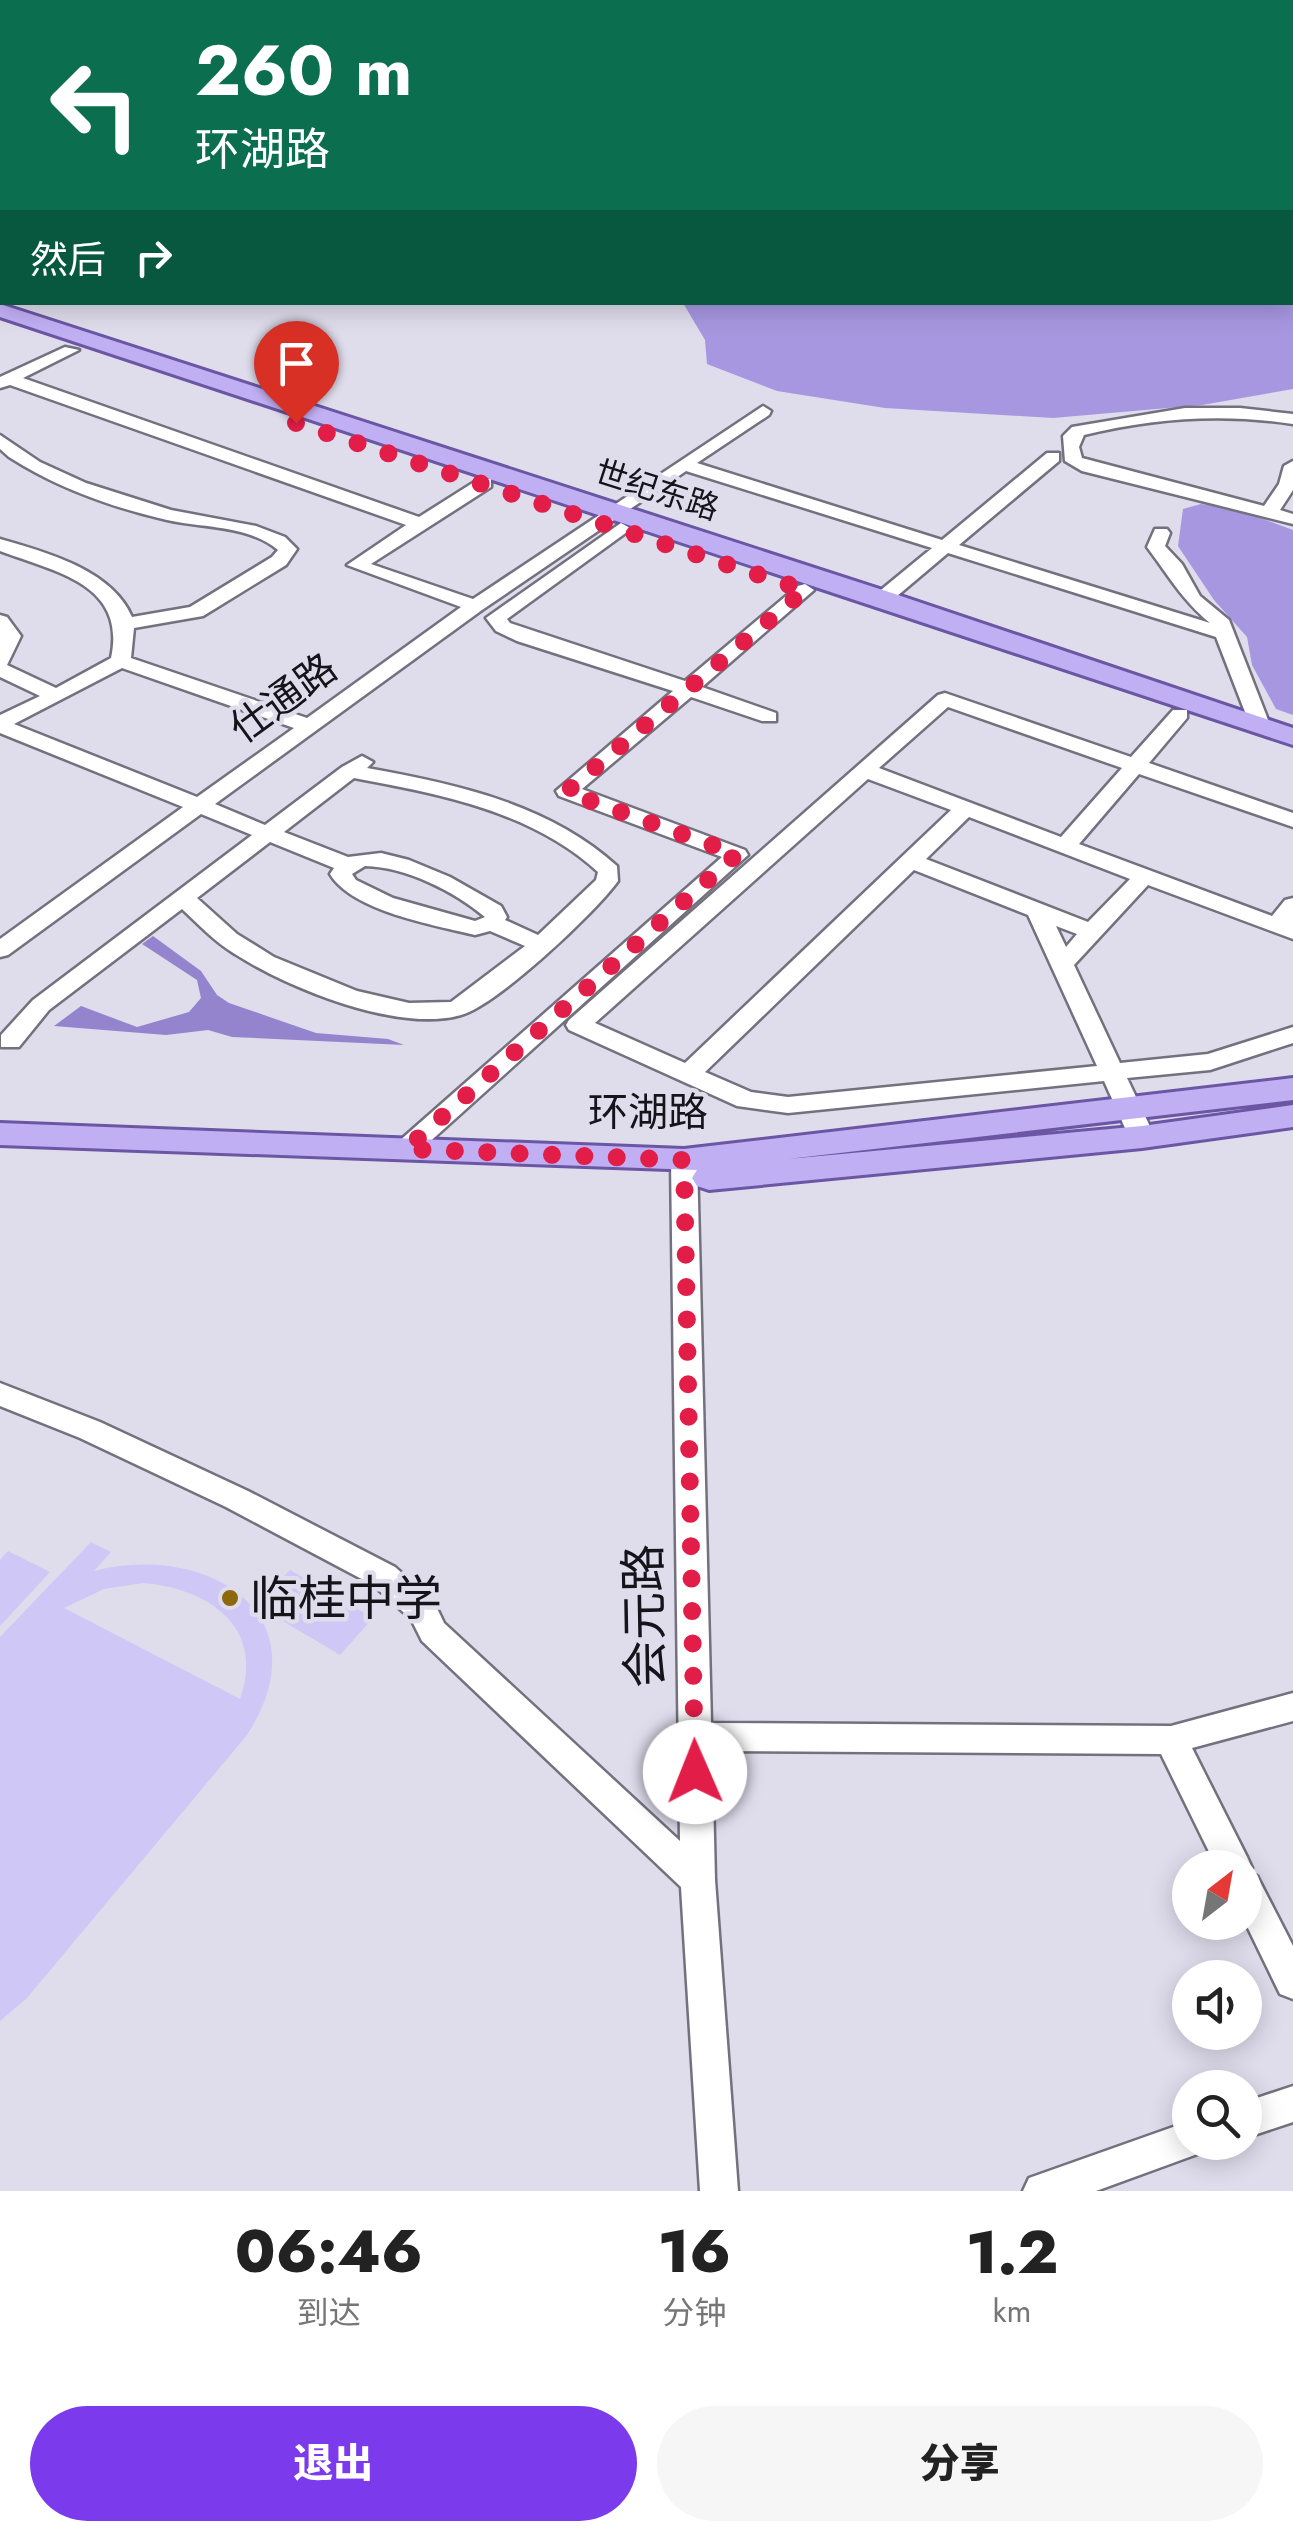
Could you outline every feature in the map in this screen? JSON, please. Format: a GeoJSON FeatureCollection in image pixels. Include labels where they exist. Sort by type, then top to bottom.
{"type":"FeatureCollection","features":[{"type":"Feature","properties":{"kind":"main road","name":"世纪东路"},"geometry":{"type":"LineString","coordinates":[[0,310],[81,345],[484,484],[884,598],[1293,736]]}},
{"type":"Feature","properties":{"kind":"main road","name":"世纪东路"},"geometry":{"type":"LineString","coordinates":[[0,326],[81,345],[605,516],[805,590],[1293,752]]}},
{"type":"Feature","properties":{"kind":"main road","name":"环湖路"},"geometry":{"type":"LineString","coordinates":[[1136,1122],[1293,1089]]}},
{"type":"Feature","properties":{"kind":"main road","name":"环湖路"},"geometry":{"type":"LineString","coordinates":[[0,1155],[684,1170],[1136,1122],[1293,1116]]}},
{"type":"Feature","properties":{"kind":"main road","name":"环湖路"},"geometry":{"type":"LineString","coordinates":[[0,1134],[406,1149],[684,1170]]}},
{"type":"Feature","properties":{"kind":"street"},"geometry":{"type":"LineString","coordinates":[[4,381],[81,345]]}},
{"type":"Feature","properties":{"kind":"street"},"geometry":{"type":"LineString","coordinates":[[4,381],[421,524]]}},
{"type":"Feature","properties":{"kind":"street"},"geometry":{"type":"LineString","coordinates":[[763,411],[605,516],[496,618],[503,628],[524,637],[769,718]]}},
{"type":"Feature","properties":{"kind":"street"},"geometry":{"type":"LineString","coordinates":[[1293,419],[1264,415],[1167,416],[1084,430],[1074,433],[1070,440],[1073,459],[1081,465],[1293,519]]}},
{"type":"Feature","properties":{"kind":"street"},"geometry":{"type":"LineString","coordinates":[[0,440],[21,460],[98,491],[172,516],[268,535],[288,549],[278,561],[196,612],[126,624]]}},
{"type":"Feature","properties":{"kind":"street"},"geometry":{"type":"LineString","coordinates":[[884,598],[1053,457]]}},
{"type":"Feature","properties":{"kind":"street"},"geometry":{"type":"LineString","coordinates":[[684,464],[1226,634]]}},
{"type":"Feature","properties":{"kind":"street"},"geometry":{"type":"LineString","coordinates":[[1269,513],[1288,484],[1293,466]]}},
{"type":"Feature","properties":{"kind":"street"},"geometry":{"type":"LineString","coordinates":[[472,605],[356,565],[484,484]]}},
{"type":"Feature","properties":{"kind":"street","name":"仕通路"},"geometry":{"type":"LineString","coordinates":[[0,950],[305,724],[605,516]]}},
{"type":"Feature","properties":{"kind":"street"},"geometry":{"type":"LineString","coordinates":[[1161,533],[1156,547],[1175,568],[1192,599],[1219,620],[1260,726]]}},
{"type":"Feature","properties":{"kind":"street"},"geometry":{"type":"LineString","coordinates":[[0,545],[93,582],[118,604],[126,624],[120,661]]}},
{"type":"Feature","properties":{"kind":"street"},"geometry":{"type":"LineString","coordinates":[[406,1149],[737,854],[566,792],[805,590]]}},
{"type":"Feature","properties":{"kind":"street"},"geometry":{"type":"LineString","coordinates":[[0,621],[11,636],[0,661]]}},
{"type":"Feature","properties":{"kind":"street"},"geometry":{"type":"LineString","coordinates":[[0,724],[120,661],[305,724]]}},
{"type":"Feature","properties":{"kind":"street"},"geometry":{"type":"LineString","coordinates":[[0,669],[56,696]]}},
{"type":"Feature","properties":{"kind":"street"},"geometry":{"type":"LineString","coordinates":[[1293,820],[945,699],[578,1025],[746,1100],[788,1106],[1210,1062],[1293,1034]]}},
{"type":"Feature","properties":{"kind":"street"},"geometry":{"type":"LineString","coordinates":[[1066,846],[1180,714]]}},
{"type":"Feature","properties":{"kind":"street"},"geometry":{"type":"LineString","coordinates":[[0,724],[347,866]]}},
{"type":"Feature","properties":{"kind":"street"},"geometry":{"type":"LineString","coordinates":[[10,1041],[41,1004],[266,834],[356,767],[500,808],[554,832],[610,874],[603,887],[468,1004],[452,1010],[424,1011],[373,1001],[275,966],[237,945],[183,897]]}},
{"type":"Feature","properties":{"kind":"street"},"geometry":{"type":"LineString","coordinates":[[864,770],[1285,929],[1293,905]]}},
{"type":"Feature","properties":{"kind":"street","name":"仕通路"},"geometry":{"type":"LineString","coordinates":[[0,938],[195,804]]}},
{"type":"Feature","properties":{"kind":"street"},"geometry":{"type":"LineString","coordinates":[[689,1074],[966,808]]}},
{"type":"Feature","properties":{"kind":"street"},"geometry":{"type":"LineString","coordinates":[[492,923],[496,916],[492,911],[421,873],[378,859],[358,860],[341,874],[346,884],[385,903],[474,928],[492,923],[538,943]]}},
{"type":"Feature","properties":{"kind":"street"},"geometry":{"type":"LineString","coordinates":[[910,860],[1092,932]]}},
{"type":"Feature","properties":{"kind":"street"},"geometry":{"type":"LineString","coordinates":[[1063,962],[1144,877]]}},
{"type":"Feature","properties":{"kind":"street"},"geometry":{"type":"LineString","coordinates":[[1037,910],[1136,1122]]}},
{"type":"Feature","properties":{"kind":"street","name":"会元路"},"geometry":{"type":"LineString","coordinates":[[684,1170],[698,1880],[719,2191]]}},
{"type":"Feature","properties":{"kind":"street"},"geometry":{"type":"LineString","coordinates":[[0,1394],[90,1430],[236,1498],[384,1576],[423,1610],[432,1632],[698,1880]]}},
{"type":"Feature","properties":{"kind":"street"},"geometry":{"type":"LineString","coordinates":[[694,1737],[1171,1740],[1293,1707]]}},
{"type":"Feature","properties":{"kind":"street"},"geometry":{"type":"LineString","coordinates":[[1171,1740],[1227,1850]]}},
{"type":"Feature","properties":{"kind":"street"},"geometry":{"type":"LineString","coordinates":[[1262,1920],[1293,1982]]}},
{"type":"Feature","properties":{"kind":"street"},"geometry":{"type":"LineString","coordinates":[[1262,2114],[1293,2104]]}},
{"type":"Feature","properties":{"kind":"street"},"geometry":{"type":"LineString","coordinates":[[1042,2191],[1172,2146]]}},
{"type":"Feature","properties":{"kind":"shaded area"},"geometry":{"type":"Polygon","coordinates":[[[684,305],[1293,305],[1293,389],[1202,405],[1053,418],[885,408],[777,391],[707,364],[705,340],[684,305]]]}},
{"type":"Feature","properties":{"kind":"shaded area"},"geometry":{"type":"Polygon","coordinates":[[[1201,504],[1237,509],[1293,530],[1293,715],[1276,709],[1252,665],[1247,637],[1214,600],[1178,546],[1183,509],[1201,504]]]}},
{"type":"Feature","properties":{"kind":"shaded area"},"geometry":{"type":"Polygon","coordinates":[[[153,936],[201,971],[217,995],[229,1003],[316,1033],[388,1039],[404,1045],[232,1037],[208,1030],[166,1035],[54,1026],[81,1006],[137,1027],[189,1012],[201,998],[197,980],[142,944],[153,936]]]}},
{"type":"Feature","properties":{"kind":"shaded area"},"geometry":{"type":"Polygon","coordinates":[[[91,1542],[111,1552],[94,1571],[136,1565],[177,1567],[213,1578],[242,1597],[263,1622],[272,1654],[267,1692],[247,1735],[27,1998],[0,2021],[0,1637],[91,1542]],[[143,1583],[104,1589],[64,1608],[240,1699],[246,1673],[245,1651],[238,1632],[209,1603],[167,1586],[143,1583]]]}},
{"type":"Feature","properties":{"kind":"shaded area"},"geometry":{"type":"Polygon","coordinates":[[[8,1551],[50,1572],[0,1626],[0,1560],[8,1551]]]}},
{"type":"Feature","properties":{"kind":"shaded area"},"geometry":{"type":"Polygon","coordinates":[[[290,1570],[373,1618],[340,1655],[256,1605],[290,1570]]]}},
{"type":"Feature","properties":{"kind":"place","name":"临桂中学"},"geometry":{"type":"Point","coordinates":[230,1598]}},
{"type":"Feature","properties":{"kind":"route"},"geometry":{"type":"LineString","coordinates":[[296,423],[805,590],[566,792],[737,854],[406,1149],[684,1160],[695,1772]]}}]}
